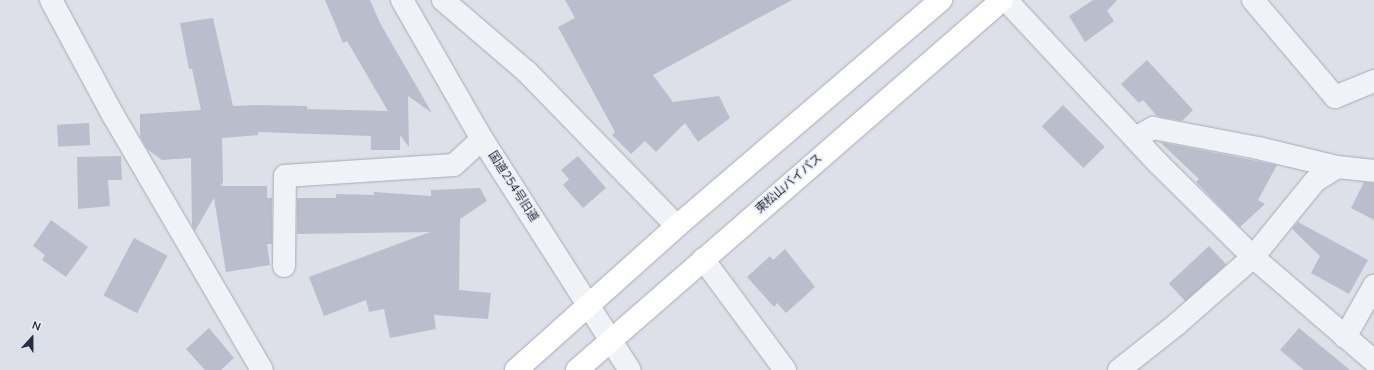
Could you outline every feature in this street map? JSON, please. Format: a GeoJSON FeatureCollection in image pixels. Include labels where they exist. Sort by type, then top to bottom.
{"type":"FeatureCollection","features":[{"type":"Feature","properties":{"kind":"highway"},"geometry":{"type":"LineString","coordinates":[[516,370],[589,303],[677,226],[941,0]]}},
{"type":"Feature","properties":{"kind":"highway","name":"東松山バイパス"},"geometry":{"type":"LineString","coordinates":[[577,370],[1002,0]]}},
{"type":"Feature","properties":{"kind":"street"},"geometry":{"type":"LineString","coordinates":[[51,0],[113,116],[262,370]]}},
{"type":"Feature","properties":{"kind":"street","name":"国道254号旧道"},"geometry":{"type":"LineString","coordinates":[[402,0],[482,139],[589,303],[630,370]]}},
{"type":"Feature","properties":{"kind":"street"},"geometry":{"type":"LineString","coordinates":[[442,0],[527,72],[677,226]]}},
{"type":"Feature","properties":{"kind":"street"},"geometry":{"type":"LineString","coordinates":[[1006,0],[1134,138],[1253,257],[1374,362]]}},
{"type":"Feature","properties":{"kind":"street"},"geometry":{"type":"LineString","coordinates":[[1253,0],[1335,97],[1374,81]]}},
{"type":"Feature","properties":{"kind":"street"},"geometry":{"type":"LineString","coordinates":[[1134,138],[1153,128],[1258,148],[1337,167],[1374,171]]}},
{"type":"Feature","properties":{"kind":"street"},"geometry":{"type":"LineString","coordinates":[[284,266],[285,176],[454,165],[482,139]]}},
{"type":"Feature","properties":{"kind":"street"},"geometry":{"type":"LineString","coordinates":[[1119,370],[1177,324],[1253,257],[1315,181],[1337,167]]}},
{"type":"Feature","properties":{"kind":"street"},"geometry":{"type":"LineString","coordinates":[[703,259],[785,370]]}},
{"type":"Feature","properties":{"kind":"street"},"geometry":{"type":"LineString","coordinates":[[1345,336],[1374,286]]}},
{"type":"Feature","properties":{"kind":"building"},"geometry":{"type":"Polygon","coordinates":[[[325,0],[370,0],[380,23],[432,113],[408,96],[409,147],[400,135],[400,150],[371,150],[371,136],[258,132],[258,135],[222,138],[223,182],[221,186],[267,186],[267,198],[272,198],[272,244],[267,244],[270,265],[226,272],[214,198],[195,231],[192,226],[191,158],[162,160],[147,149],[140,136],[140,114],[201,110],[192,69],[189,69],[180,23],[213,18],[233,106],[307,106],[307,109],[388,111],[347,41],[343,43],[325,0]]]}},
{"type":"Feature","properties":{"kind":"building"},"geometry":{"type":"Polygon","coordinates":[[[565,0],[792,0],[653,75],[673,102],[719,96],[730,118],[698,142],[685,123],[656,152],[645,141],[631,154],[612,135],[615,132],[558,27],[575,18],[565,0]]]}},
{"type":"Feature","properties":{"kind":"building"},"geometry":{"type":"Polygon","coordinates":[[[1093,0],[1117,0],[1107,11],[1114,21],[1085,42],[1069,16],[1093,0]]]}},
{"type":"Feature","properties":{"kind":"building"},"geometry":{"type":"Polygon","coordinates":[[[1147,60],[1193,110],[1182,121],[1157,116],[1143,100],[1139,103],[1121,84],[1147,60]]]}},
{"type":"Feature","properties":{"kind":"building"},"geometry":{"type":"Polygon","coordinates":[[[1063,105],[1105,147],[1084,168],[1042,126],[1063,105]]]}},
{"type":"Feature","properties":{"kind":"building"},"geometry":{"type":"Polygon","coordinates":[[[89,123],[90,145],[58,147],[57,125],[89,123]]]}},
{"type":"Feature","properties":{"kind":"building"},"geometry":{"type":"Polygon","coordinates":[[[1160,142],[1277,165],[1258,200],[1265,204],[1240,227],[1196,182],[1199,179],[1160,142]]]}},
{"type":"Feature","properties":{"kind":"building"},"geometry":{"type":"Polygon","coordinates":[[[121,156],[122,180],[108,180],[110,206],[78,209],[77,157],[121,156]]]}},
{"type":"Feature","properties":{"kind":"building"},"geometry":{"type":"Polygon","coordinates":[[[578,156],[606,188],[583,208],[563,185],[569,179],[561,170],[578,156]]]}},
{"type":"Feature","properties":{"kind":"building"},"geometry":{"type":"Polygon","coordinates":[[[1364,182],[1374,183],[1374,220],[1351,208],[1364,182]]]}},
{"type":"Feature","properties":{"kind":"building"},"geometry":{"type":"Polygon","coordinates":[[[480,188],[487,201],[460,219],[459,290],[491,293],[488,319],[434,315],[436,329],[390,338],[384,309],[369,312],[366,300],[324,316],[309,277],[430,232],[297,234],[297,198],[336,198],[336,194],[374,195],[374,192],[431,196],[431,190],[480,188]]]}},
{"type":"Feature","properties":{"kind":"building"},"geometry":{"type":"Polygon","coordinates":[[[51,220],[88,247],[66,277],[42,260],[45,255],[33,246],[51,220]]]}},
{"type":"Feature","properties":{"kind":"building"},"geometry":{"type":"Polygon","coordinates":[[[1298,222],[1368,260],[1349,294],[1311,273],[1320,256],[1292,229],[1298,222]]]}},
{"type":"Feature","properties":{"kind":"building"},"geometry":{"type":"Polygon","coordinates":[[[134,238],[168,256],[137,313],[103,295],[134,238]]]}},
{"type":"Feature","properties":{"kind":"building"},"geometry":{"type":"Polygon","coordinates":[[[1209,246],[1226,264],[1186,302],[1169,284],[1209,246]]]}},
{"type":"Feature","properties":{"kind":"building"},"geometry":{"type":"Polygon","coordinates":[[[785,249],[815,287],[786,313],[777,303],[774,307],[747,277],[770,256],[773,260],[785,249]]]}},
{"type":"Feature","properties":{"kind":"building"},"geometry":{"type":"Polygon","coordinates":[[[209,328],[234,358],[221,370],[205,370],[186,349],[209,328]]]}},
{"type":"Feature","properties":{"kind":"building"},"geometry":{"type":"Polygon","coordinates":[[[1299,328],[1350,370],[1304,370],[1280,350],[1299,328]]]}}]}
